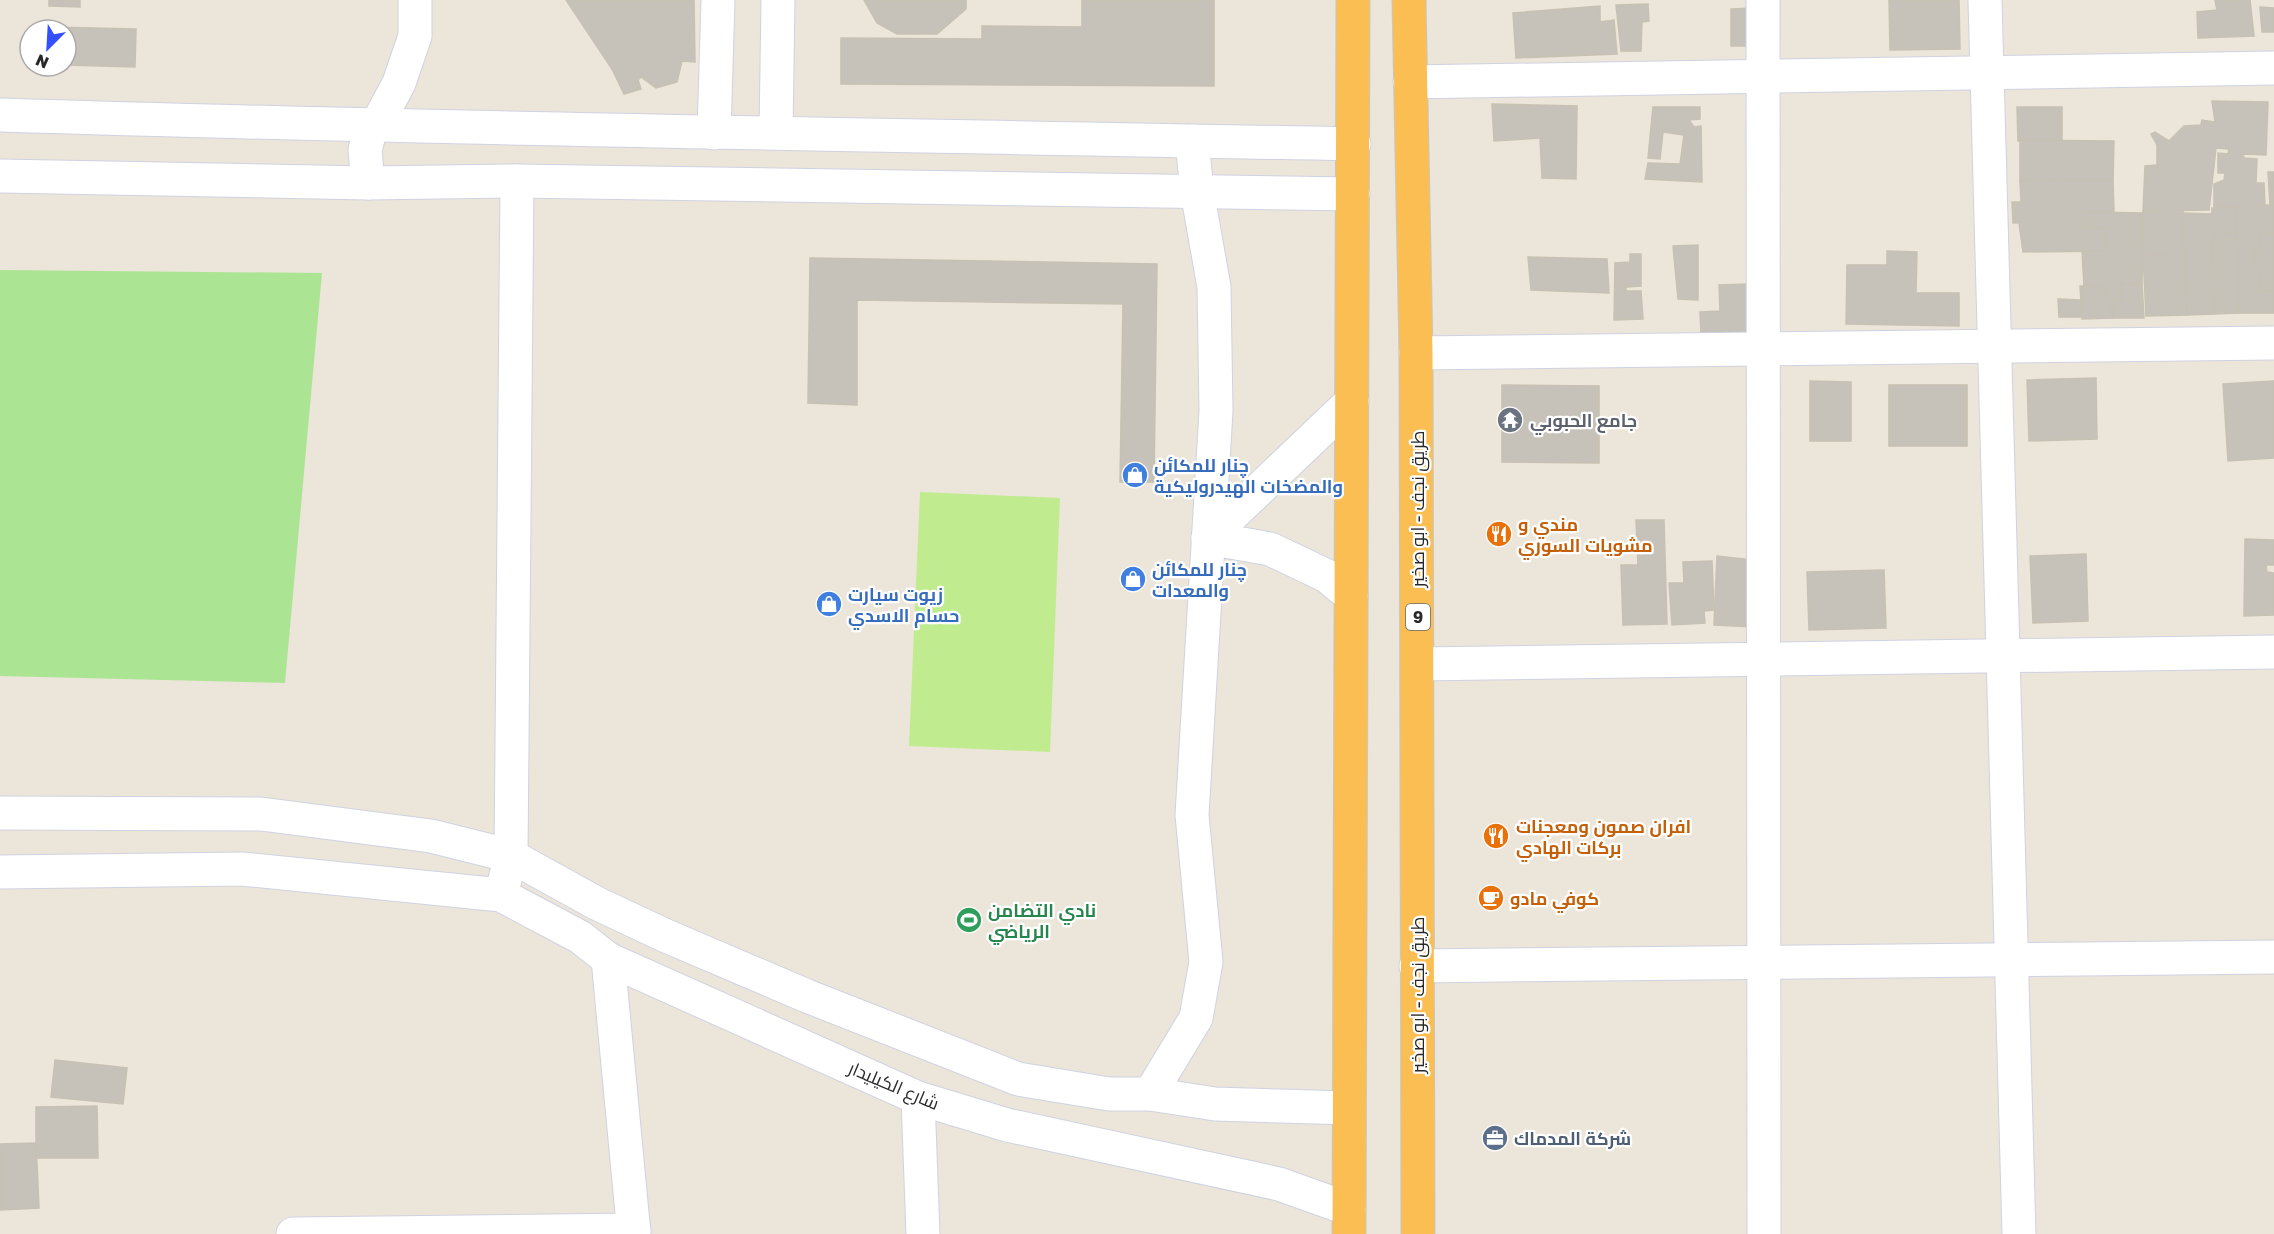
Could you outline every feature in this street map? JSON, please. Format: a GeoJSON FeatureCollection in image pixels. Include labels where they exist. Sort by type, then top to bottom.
{"type":"FeatureCollection","features":[{"type":"Feature","properties":{"kind":"highway"},"geometry":{"type":"LineString","coordinates":[[1349,1221],[1353,0]]}},
{"type":"Feature","properties":{"kind":"highway","name":"طريق نجف - ابو صخير"},"geometry":{"type":"LineString","coordinates":[[1409,0],[1416,353],[1418,1234]]}},
{"type":"Feature","properties":{"kind":"street"},"geometry":{"type":"LineString","coordinates":[[368,183],[365,150],[370,130],[376,126],[399,83],[415,36],[415,0]]}},
{"type":"Feature","properties":{"kind":"street"},"geometry":{"type":"LineString","coordinates":[[714,133],[718,0]]}},
{"type":"Feature","properties":{"kind":"street"},"geometry":{"type":"LineString","coordinates":[[776,132],[778,0]]}},
{"type":"Feature","properties":{"kind":"street"},"geometry":{"type":"LineString","coordinates":[[1764,0],[1764,1234]]}},
{"type":"Feature","properties":{"kind":"street"},"geometry":{"type":"LineString","coordinates":[[1985,0],[2019,1234]]}},
{"type":"Feature","properties":{"kind":"street"},"geometry":{"type":"LineString","coordinates":[[1410,82],[2274,68]]}},
{"type":"Feature","properties":{"kind":"street"},"geometry":{"type":"LineString","coordinates":[[0,115],[376,126],[1354,144]]}},
{"type":"Feature","properties":{"kind":"street"},"geometry":{"type":"LineString","coordinates":[[1150,1094],[1196,1018],[1206,962],[1192,815],[1216,411],[1214,286],[1197,191],[1192,141]]}},
{"type":"Feature","properties":{"kind":"street"},"geometry":{"type":"LineString","coordinates":[[0,176],[368,183],[517,181],[1353,194]]}},
{"type":"Feature","properties":{"kind":"street"},"geometry":{"type":"LineString","coordinates":[[0,872],[242,869],[501,896],[511,856],[517,181]]}},
{"type":"Feature","properties":{"kind":"street"},"geometry":{"type":"LineString","coordinates":[[1416,353],[2274,344]]}},
{"type":"Feature","properties":{"kind":"street"},"geometry":{"type":"LineString","coordinates":[[1208,538],[1352,401]]}},
{"type":"Feature","properties":{"kind":"street"},"geometry":{"type":"LineString","coordinates":[[1208,538],[1270,549],[1327,576],[1351,596]]}},
{"type":"Feature","properties":{"kind":"street"},"geometry":{"type":"LineString","coordinates":[[1418,664],[2274,652]]}},
{"type":"Feature","properties":{"kind":"street"},"geometry":{"type":"LineString","coordinates":[[0,813],[261,814],[431,836],[511,856],[596,903],[807,996],[1018,1079],[1109,1094],[1150,1094],[1215,1104],[1349,1108]]}},
{"type":"Feature","properties":{"kind":"street","name":"شارع الكيليدار"},"geometry":{"type":"LineString","coordinates":[[501,896],[580,937],[609,959],[918,1098],[1007,1125],[1279,1184],[1349,1221]]}},
{"type":"Feature","properties":{"kind":"street"},"geometry":{"type":"LineString","coordinates":[[1416,966],[2274,957]]}},
{"type":"Feature","properties":{"kind":"street"},"geometry":{"type":"LineString","coordinates":[[293,1234],[634,1232],[609,959]]}},
{"type":"Feature","properties":{"kind":"street"},"geometry":{"type":"LineString","coordinates":[[918,1098],[923,1234]]}},
{"type":"Feature","properties":{"kind":"green space"},"geometry":{"type":"Polygon","coordinates":[[[0,270],[322,273],[285,683],[0,676],[0,270]]]}},
{"type":"Feature","properties":{"kind":"green space"},"geometry":{"type":"Polygon","coordinates":[[[920,492],[1060,498],[1050,752],[909,746],[920,492]]]}},
{"type":"Feature","properties":{"kind":"building"},"geometry":{"type":"Polygon","coordinates":[[[49,0],[80,0],[80,7],[49,6],[49,0]]]}},
{"type":"Feature","properties":{"kind":"building"},"geometry":{"type":"Polygon","coordinates":[[[566,0],[694,0],[695,62],[682,61],[677,82],[656,88],[641,77],[638,80],[641,89],[624,94],[612,69],[566,0]]]}},
{"type":"Feature","properties":{"kind":"building"},"geometry":{"type":"Polygon","coordinates":[[[864,0],[966,0],[966,9],[937,34],[897,34],[877,23],[864,0]]]}},
{"type":"Feature","properties":{"kind":"building"},"geometry":{"type":"Polygon","coordinates":[[[1082,0],[1214,0],[1214,86],[841,84],[841,38],[982,39],[982,26],[1082,27],[1082,0]]]}},
{"type":"Feature","properties":{"kind":"building"},"geometry":{"type":"Polygon","coordinates":[[[1889,0],[1959,0],[1960,49],[1890,50],[1889,0]]]}},
{"type":"Feature","properties":{"kind":"building"},"geometry":{"type":"Polygon","coordinates":[[[2215,0],[2250,0],[2254,36],[2198,38],[2197,12],[2217,10],[2215,0]]]}},
{"type":"Feature","properties":{"kind":"building"},"geometry":{"type":"Polygon","coordinates":[[[1648,4],[1649,21],[1642,22],[1641,51],[1621,51],[1616,5],[1648,4]]]}},
{"type":"Feature","properties":{"kind":"building"},"geometry":{"type":"Polygon","coordinates":[[[1600,6],[1600,22],[1614,20],[1617,54],[1516,58],[1513,13],[1600,6]]]}},
{"type":"Feature","properties":{"kind":"building"},"geometry":{"type":"Polygon","coordinates":[[[2260,7],[2274,8],[2274,32],[2262,32],[2260,7]]]}},
{"type":"Feature","properties":{"kind":"building"},"geometry":{"type":"Polygon","coordinates":[[[1753,8],[1753,46],[1731,46],[1731,9],[1753,8]]]}},
{"type":"Feature","properties":{"kind":"building"},"geometry":{"type":"Polygon","coordinates":[[[78,28],[136,29],[135,67],[78,65],[78,28]]]}},
{"type":"Feature","properties":{"kind":"building"},"geometry":{"type":"Polygon","coordinates":[[[2212,101],[2268,102],[2266,155],[2243,154],[2244,158],[2257,159],[2256,183],[2264,183],[2265,207],[2214,207],[2214,184],[2224,180],[2225,173],[2218,173],[2218,153],[2228,154],[2229,149],[2216,148],[2209,210],[2143,211],[2145,166],[2157,165],[2157,145],[2151,134],[2155,132],[2169,141],[2184,126],[2201,125],[2202,120],[2215,122],[2212,101]]]}},
{"type":"Feature","properties":{"kind":"building"},"geometry":{"type":"Polygon","coordinates":[[[1492,104],[1577,106],[1576,179],[1542,178],[1540,138],[1494,141],[1492,104]]]}},
{"type":"Feature","properties":{"kind":"building"},"geometry":{"type":"Polygon","coordinates":[[[1653,107],[1700,107],[1700,119],[1689,120],[1694,127],[1701,126],[1702,182],[1645,179],[1648,163],[1680,164],[1684,135],[1663,132],[1660,159],[1648,158],[1653,107]]]}},
{"type":"Feature","properties":{"kind":"building"},"geometry":{"type":"Polygon","coordinates":[[[2017,107],[2062,107],[2062,140],[2018,141],[2017,107]]]}},
{"type":"Feature","properties":{"kind":"building"},"geometry":{"type":"Polygon","coordinates":[[[2020,140],[2114,141],[2113,180],[2020,181],[2020,140]]]}},
{"type":"Feature","properties":{"kind":"building"},"geometry":{"type":"Polygon","coordinates":[[[2268,172],[2274,172],[2274,206],[2270,205],[2268,172]]]}},
{"type":"Feature","properties":{"kind":"building"},"geometry":{"type":"Polygon","coordinates":[[[2113,180],[2114,212],[2086,212],[2085,227],[2104,228],[2105,251],[2023,252],[2019,223],[2013,223],[2012,202],[2021,202],[2020,181],[2113,180]]]}},
{"type":"Feature","properties":{"kind":"building"},"geometry":{"type":"Polygon","coordinates":[[[2270,205],[2274,207],[2274,233],[2260,234],[2260,250],[2255,250],[2256,269],[2260,268],[2261,291],[2274,291],[2274,313],[2239,313],[2237,207],[2270,205]]]}},
{"type":"Feature","properties":{"kind":"building"},"geometry":{"type":"Polygon","coordinates":[[[2237,207],[2237,233],[2213,234],[2214,314],[2187,315],[2182,213],[2212,214],[2212,208],[2237,207]]]}},
{"type":"Feature","properties":{"kind":"building"},"geometry":{"type":"Polygon","coordinates":[[[2183,210],[2184,253],[2143,255],[2143,211],[2183,210]]]}},
{"type":"Feature","properties":{"kind":"building"},"geometry":{"type":"Polygon","coordinates":[[[2086,212],[2143,213],[2142,284],[2121,284],[2121,276],[2133,268],[2134,243],[2105,242],[2104,228],[2085,227],[2086,212]]]}},
{"type":"Feature","properties":{"kind":"building"},"geometry":{"type":"Polygon","coordinates":[[[2237,233],[2239,313],[2214,314],[2213,234],[2237,233]]]}},
{"type":"Feature","properties":{"kind":"building"},"geometry":{"type":"Polygon","coordinates":[[[2274,233],[2274,291],[2261,291],[2260,268],[2256,269],[2255,250],[2260,250],[2260,234],[2274,233]]]}},
{"type":"Feature","properties":{"kind":"building"},"geometry":{"type":"Polygon","coordinates":[[[2105,242],[2134,243],[2133,268],[2121,276],[2121,300],[2107,301],[2105,286],[2084,286],[2082,251],[2105,251],[2105,242]]]}},
{"type":"Feature","properties":{"kind":"building"},"geometry":{"type":"Polygon","coordinates":[[[1698,245],[1698,300],[1678,299],[1673,246],[1698,245]]]}},
{"type":"Feature","properties":{"kind":"building"},"geometry":{"type":"Polygon","coordinates":[[[1887,251],[1917,252],[1916,293],[1959,293],[1959,326],[1846,324],[1847,265],[1887,265],[1887,251]]]}},
{"type":"Feature","properties":{"kind":"building"},"geometry":{"type":"Polygon","coordinates":[[[2184,253],[2187,315],[2146,316],[2143,255],[2184,253]]]}},
{"type":"Feature","properties":{"kind":"building"},"geometry":{"type":"Polygon","coordinates":[[[1630,254],[1641,254],[1641,286],[1626,287],[1626,291],[1641,291],[1643,319],[1614,320],[1615,263],[1630,262],[1630,254]]]}},
{"type":"Feature","properties":{"kind":"building"},"geometry":{"type":"Polygon","coordinates":[[[1528,257],[1607,259],[1609,293],[1531,290],[1528,257]]]}},
{"type":"Feature","properties":{"kind":"building"},"geometry":{"type":"Polygon","coordinates":[[[810,258],[1157,264],[1154,482],[1120,482],[1123,304],[857,300],[857,405],[808,403],[810,258]]]}},
{"type":"Feature","properties":{"kind":"building"},"geometry":{"type":"Polygon","coordinates":[[[1749,284],[1751,332],[1701,333],[1700,312],[1720,311],[1719,285],[1749,284]]]}},
{"type":"Feature","properties":{"kind":"building"},"geometry":{"type":"Polygon","coordinates":[[[2121,284],[2142,284],[2144,318],[2112,318],[2112,301],[2121,300],[2121,284]]]}},
{"type":"Feature","properties":{"kind":"building"},"geometry":{"type":"Polygon","coordinates":[[[2080,286],[2105,286],[2107,301],[2112,301],[2112,318],[2082,319],[2080,286]]]}},
{"type":"Feature","properties":{"kind":"building"},"geometry":{"type":"Polygon","coordinates":[[[2058,299],[2081,300],[2081,317],[2059,317],[2058,299]]]}},
{"type":"Feature","properties":{"kind":"building"},"geometry":{"type":"Polygon","coordinates":[[[2096,378],[2097,439],[2029,441],[2027,380],[2096,378]]]}},
{"type":"Feature","properties":{"kind":"building"},"geometry":{"type":"Polygon","coordinates":[[[1810,381],[1851,382],[1851,441],[1810,441],[1810,381]]]}},
{"type":"Feature","properties":{"kind":"building"},"geometry":{"type":"Polygon","coordinates":[[[2274,381],[2274,458],[2228,461],[2223,384],[2274,381]]]}},
{"type":"Feature","properties":{"kind":"building"},"geometry":{"type":"Polygon","coordinates":[[[1502,385],[1599,386],[1599,463],[1502,462],[1502,385]]]}},
{"type":"Feature","properties":{"kind":"building"},"geometry":{"type":"Polygon","coordinates":[[[1889,385],[1967,385],[1967,446],[1889,446],[1889,385]]]}},
{"type":"Feature","properties":{"kind":"building"},"geometry":{"type":"Polygon","coordinates":[[[1636,520],[1664,520],[1667,624],[1623,625],[1621,565],[1638,565],[1636,520]]]}},
{"type":"Feature","properties":{"kind":"building"},"geometry":{"type":"Polygon","coordinates":[[[2245,539],[2274,540],[2274,565],[2266,565],[2267,572],[2274,573],[2274,615],[2244,616],[2245,539]]]}},
{"type":"Feature","properties":{"kind":"building"},"geometry":{"type":"Polygon","coordinates":[[[2086,554],[2088,621],[2033,623],[2030,556],[2086,554]]]}},
{"type":"Feature","properties":{"kind":"building"},"geometry":{"type":"Polygon","coordinates":[[[1717,556],[1752,560],[1753,627],[1714,625],[1717,556]]]}},
{"type":"Feature","properties":{"kind":"building"},"geometry":{"type":"Polygon","coordinates":[[[1712,561],[1714,610],[1704,611],[1705,623],[1672,625],[1669,583],[1684,583],[1683,562],[1712,561]]]}},
{"type":"Feature","properties":{"kind":"building"},"geometry":{"type":"Polygon","coordinates":[[[1884,570],[1886,628],[1809,630],[1807,572],[1884,570]]]}},
{"type":"Feature","properties":{"kind":"building"},"geometry":{"type":"Polygon","coordinates":[[[55,1060],[127,1068],[123,1104],[51,1097],[55,1060]]]}},
{"type":"Feature","properties":{"kind":"building"},"geometry":{"type":"Polygon","coordinates":[[[97,1106],[98,1158],[36,1158],[36,1107],[97,1106]]]}},
{"type":"Feature","properties":{"kind":"building"},"geometry":{"type":"Polygon","coordinates":[[[36,1143],[39,1208],[0,1210],[0,1144],[36,1143]]]}},
{"type":"Feature","properties":{"kind":"place","name":"جامع الحبوبي"},"geometry":{"type":"Point","coordinates":[1510,420]}},
{"type":"Feature","properties":{"kind":"place","name":"چنار للمكائن والمضخات الهيدروليكية"},"geometry":{"type":"Point","coordinates":[1135,475]}},
{"type":"Feature","properties":{"kind":"place","name":"مندي و مشويات السوري"},"geometry":{"type":"Point","coordinates":[1499,534]}},
{"type":"Feature","properties":{"kind":"place","name":"چنار للمكائن والمعدات"},"geometry":{"type":"Point","coordinates":[1133,579]}},
{"type":"Feature","properties":{"kind":"place","name":"زيوت سيارت حسام الاسدي"},"geometry":{"type":"Point","coordinates":[829,604]}},
{"type":"Feature","properties":{"kind":"place","name":"افران صمون ومعجنات بركات الهادي"},"geometry":{"type":"Point","coordinates":[1496,836]}},
{"type":"Feature","properties":{"kind":"place","name":"كوفي مادو"},"geometry":{"type":"Point","coordinates":[1491,898]}},
{"type":"Feature","properties":{"kind":"place","name":"نادي التضامن الرياضي"},"geometry":{"type":"Point","coordinates":[969,920]}},
{"type":"Feature","properties":{"kind":"place","name":"شركة المدماك"},"geometry":{"type":"Point","coordinates":[1495,1138]}}]}
